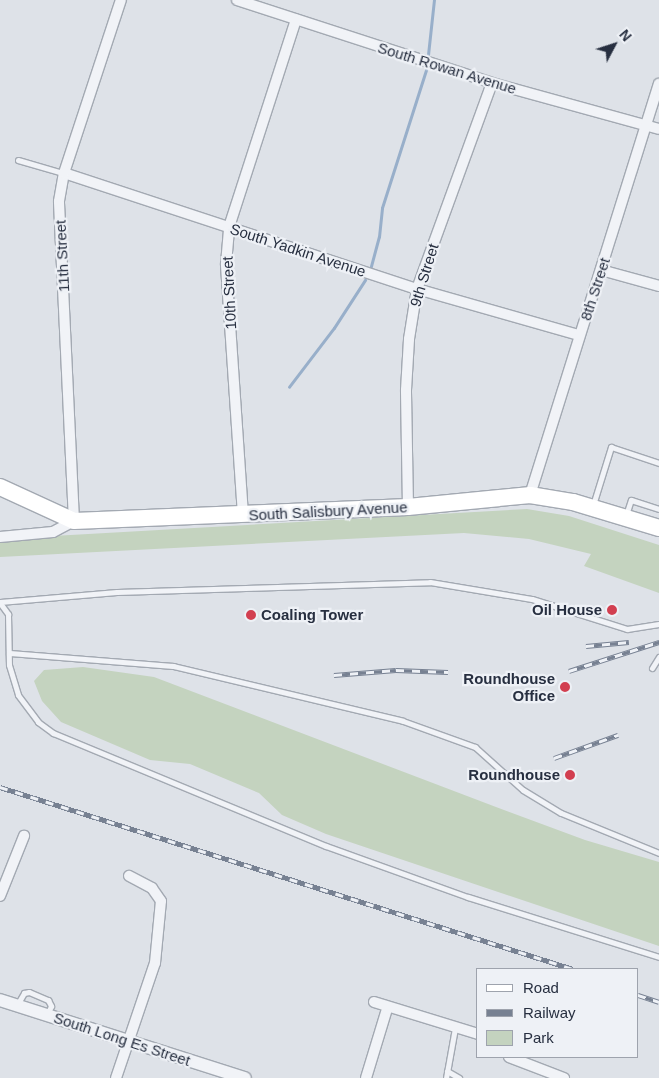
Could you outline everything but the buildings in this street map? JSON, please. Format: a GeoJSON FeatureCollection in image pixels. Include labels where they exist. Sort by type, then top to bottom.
{"type":"FeatureCollection","features":[{"type":"Feature","properties":{"kind":"main road","name":"South Salisbury Avenue"},"geometry":{"type":"LineString","coordinates":[[0,487],[74,521],[243,516],[408,507],[530,495],[592,508],[659,528]]}},
{"type":"Feature","properties":{"kind":"street","name":"11th Street"},"geometry":{"type":"LineString","coordinates":[[74,521],[59,201],[64,173],[121,0]]}},
{"type":"Feature","properties":{"kind":"street","name":"South Rowan Avenue"},"geometry":{"type":"LineString","coordinates":[[237,0],[492,83],[659,129]]}},
{"type":"Feature","properties":{"kind":"street","name":"10th Street"},"geometry":{"type":"LineString","coordinates":[[243,516],[226,264],[229,227],[296,20]]}},
{"type":"Feature","properties":{"kind":"street","name":"9th Street"},"geometry":{"type":"LineString","coordinates":[[408,507],[406,390],[409,339],[417,289],[492,83]]}},
{"type":"Feature","properties":{"kind":"street","name":"8th Street"},"geometry":{"type":"LineString","coordinates":[[530,495],[659,84]]}},
{"type":"Feature","properties":{"kind":"street","name":"South Yadkin Avenue"},"geometry":{"type":"LineString","coordinates":[[64,173],[417,289],[580,335]]}},
{"type":"Feature","properties":{"kind":"street"},"geometry":{"type":"LineString","coordinates":[[602,270],[659,286]]}},
{"type":"Feature","properties":{"kind":"street"},"geometry":{"type":"LineString","coordinates":[[0,537],[53,532],[74,521]]}},
{"type":"Feature","properties":{"kind":"street"},"geometry":{"type":"LineString","coordinates":[[0,896],[24,836]]}},
{"type":"Feature","properties":{"kind":"street"},"geometry":{"type":"LineString","coordinates":[[116,1078],[131,1042],[155,963],[161,901],[152,888],[129,876]]}},
{"type":"Feature","properties":{"kind":"street","name":"South Long Es Street"},"geometry":{"type":"LineString","coordinates":[[0,1000],[245,1078]]}},
{"type":"Feature","properties":{"kind":"street"},"geometry":{"type":"LineString","coordinates":[[374,1002],[387,1008],[477,1034]]}},
{"type":"Feature","properties":{"kind":"street"},"geometry":{"type":"LineString","coordinates":[[366,1078],[387,1008]]}},
{"type":"Feature","properties":{"kind":"street"},"geometry":{"type":"LineString","coordinates":[[512,1058],[564,1078]]}},
{"type":"Feature","properties":{"kind":"lane","name":"South Yadkin Avenue"},"geometry":{"type":"LineString","coordinates":[[18,160],[64,173]]}},
{"type":"Feature","properties":{"kind":"lane"},"geometry":{"type":"LineString","coordinates":[[592,508],[611,447],[659,463]]}},
{"type":"Feature","properties":{"kind":"lane"},"geometry":{"type":"LineString","coordinates":[[625,518],[631,500],[659,509]]}},
{"type":"Feature","properties":{"kind":"lane"},"geometry":{"type":"LineString","coordinates":[[659,624],[627,629],[532,599],[430,582],[117,592],[0,602],[8,614],[11,678],[18,696],[38,722],[53,733],[326,846],[468,897],[659,957]]}},
{"type":"Feature","properties":{"kind":"lane"},"geometry":{"type":"LineString","coordinates":[[9,653],[174,666],[403,721],[475,747],[523,790],[561,813],[659,853]]}},
{"type":"Feature","properties":{"kind":"lane"},"geometry":{"type":"LineString","coordinates":[[652,668],[659,658]]}},
{"type":"Feature","properties":{"kind":"lane"},"geometry":{"type":"LineString","coordinates":[[446,1078],[455,1028]]}},
{"type":"Feature","properties":{"kind":"lane"},"geometry":{"type":"LineString","coordinates":[[447,1071],[459,1078]]}},
{"type":"Feature","properties":{"kind":"green space"},"geometry":{"type":"Polygon","coordinates":[[[527,509],[569,516],[659,545],[659,593],[584,566],[591,554],[529,539],[464,533],[0,557],[0,539],[527,509]]]}},
{"type":"Feature","properties":{"kind":"green space"},"geometry":{"type":"Polygon","coordinates":[[[83,667],[154,677],[585,840],[659,862],[659,946],[326,834],[282,815],[259,793],[190,764],[150,760],[61,722],[42,701],[34,681],[44,670],[83,667]]]}},
{"type":"Feature","properties":{"kind":"waterway"},"geometry":{"type":"LineString","coordinates":[[428,55],[434,0]]}},
{"type":"Feature","properties":{"kind":"waterway"},"geometry":{"type":"LineString","coordinates":[[370,270],[379,237],[382,208],[426,70]]}},
{"type":"Feature","properties":{"kind":"waterway"},"geometry":{"type":"LineString","coordinates":[[289,387],[334,328],[365,280]]}},
{"type":"Feature","properties":{"kind":"railway"},"geometry":{"type":"LineString","coordinates":[[586,646],[629,642]]}},
{"type":"Feature","properties":{"kind":"railway"},"geometry":{"type":"LineString","coordinates":[[569,671],[659,642]]}},
{"type":"Feature","properties":{"kind":"railway"},"geometry":{"type":"LineString","coordinates":[[334,675],[396,670],[448,672]]}},
{"type":"Feature","properties":{"kind":"railway"},"geometry":{"type":"LineString","coordinates":[[554,758],[618,735]]}},
{"type":"Feature","properties":{"kind":"railway"},"geometry":{"type":"LineString","coordinates":[[0,787],[570,968]]}},
{"type":"Feature","properties":{"kind":"railway"},"geometry":{"type":"LineString","coordinates":[[639,995],[659,1002]]}},
{"type":"Feature","properties":{"kind":"place","name":"Oil House"},"geometry":{"type":"Point","coordinates":[612,610]}},
{"type":"Feature","properties":{"kind":"place","name":"Coaling Tower"},"geometry":{"type":"Point","coordinates":[251,615]}},
{"type":"Feature","properties":{"kind":"place","name":"Roundhouse Office"},"geometry":{"type":"Point","coordinates":[565,687]}},
{"type":"Feature","properties":{"kind":"place","name":"Roundhouse"},"geometry":{"type":"Point","coordinates":[570,775]}}]}
